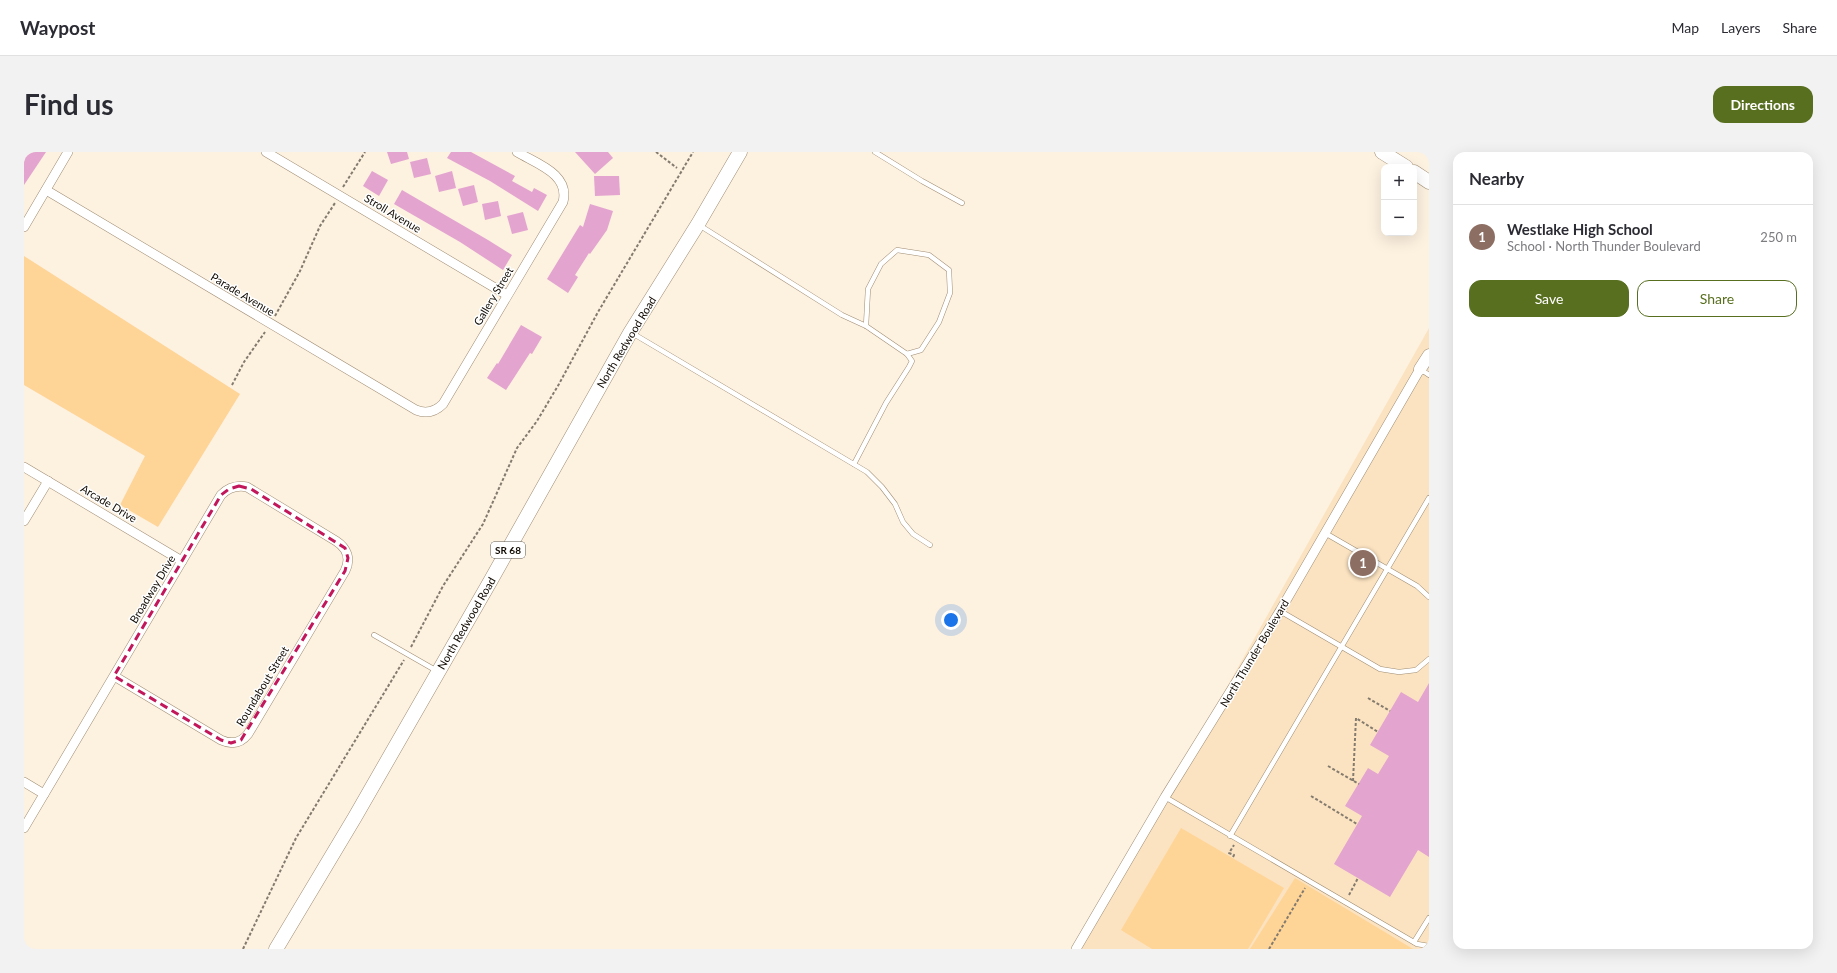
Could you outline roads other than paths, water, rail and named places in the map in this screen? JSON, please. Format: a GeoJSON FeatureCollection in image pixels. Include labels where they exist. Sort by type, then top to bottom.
{"type":"FeatureCollection","features":[{"type":"Feature","properties":{"kind":"main road","name":"North Redwood Road"},"geometry":{"type":"LineString","coordinates":[[276,949],[439,672],[630,332],[698,224],[740,152]]}},
{"type":"Feature","properties":{"kind":"main road"},"geometry":{"type":"LineString","coordinates":[[1382,152],[1401,164]]}},
{"type":"Feature","properties":{"kind":"main road"},"geometry":{"type":"LineString","coordinates":[[1417,174],[1429,182]]}},
{"type":"Feature","properties":{"kind":"street"},"geometry":{"type":"LineString","coordinates":[[24,227],[68,152]]}},
{"type":"Feature","properties":{"kind":"street","name":"Stroll Avenue"},"geometry":{"type":"LineString","coordinates":[[266,152],[508,295]]}},
{"type":"Feature","properties":{"kind":"street","name":"Gallery Street"},"geometry":{"type":"LineString","coordinates":[[430,412],[442,404],[563,202],[563,186],[557,176],[517,152]]}},
{"type":"Feature","properties":{"kind":"street","name":"Parade Avenue"},"geometry":{"type":"LineString","coordinates":[[46,190],[416,410],[430,412]]}},
{"type":"Feature","properties":{"kind":"street","name":"North Thunder Boulevard"},"geometry":{"type":"LineString","coordinates":[[1076,949],[1326,533],[1425,372],[1429,355]]}},
{"type":"Feature","properties":{"kind":"street","name":"Arcade Drive"},"geometry":{"type":"LineString","coordinates":[[24,467],[182,561]]}},
{"type":"Feature","properties":{"kind":"street"},"geometry":{"type":"LineString","coordinates":[[24,521],[48,481]]}},
{"type":"Feature","properties":{"kind":"street","name":"Broadway Drive"},"geometry":{"type":"LineString","coordinates":[[24,828],[221,495],[229,489],[239,486],[251,490],[341,544],[345,548],[348,558]]}},
{"type":"Feature","properties":{"kind":"street","name":"Roundabout Street"},"geometry":{"type":"LineString","coordinates":[[114,676],[221,740],[231,743],[241,740],[248,734],[345,571],[348,558]]}},
{"type":"Feature","properties":{"kind":"street"},"geometry":{"type":"LineString","coordinates":[[24,782],[44,794]]}},
{"type":"Feature","properties":{"kind":"lane"},"geometry":{"type":"LineString","coordinates":[[875,152],[922,181],[962,203]]}},
{"type":"Feature","properties":{"kind":"lane"},"geometry":{"type":"LineString","coordinates":[[698,224],[842,315],[866,326],[907,354],[912,360],[886,404],[854,464]]}},
{"type":"Feature","properties":{"kind":"lane"},"geometry":{"type":"LineString","coordinates":[[866,326],[868,289],[881,264],[897,250],[929,255],[949,270],[950,293],[939,322],[921,350],[907,354]]}},
{"type":"Feature","properties":{"kind":"lane"},"geometry":{"type":"LineString","coordinates":[[630,332],[867,472],[882,487],[895,504],[903,522],[913,534],[930,545]]}},
{"type":"Feature","properties":{"kind":"lane"},"geometry":{"type":"LineString","coordinates":[[1230,836],[1429,498]]}},
{"type":"Feature","properties":{"kind":"lane"},"geometry":{"type":"LineString","coordinates":[[1326,533],[1417,586],[1429,597]]}},
{"type":"Feature","properties":{"kind":"lane"},"geometry":{"type":"LineString","coordinates":[[1280,611],[1380,669],[1399,672],[1416,670],[1429,659]]}},
{"type":"Feature","properties":{"kind":"lane"},"geometry":{"type":"LineString","coordinates":[[374,635],[439,672]]}},
{"type":"Feature","properties":{"kind":"lane"},"geometry":{"type":"LineString","coordinates":[[1166,798],[1414,942],[1429,946]]}},
{"type":"Feature","properties":{"kind":"lane"},"geometry":{"type":"LineString","coordinates":[[1414,942],[1429,918]]}},
{"type":"Feature","properties":{"kind":"place","name":"Westlake High School"},"geometry":{"type":"Point","coordinates":[1363,563]}}]}
